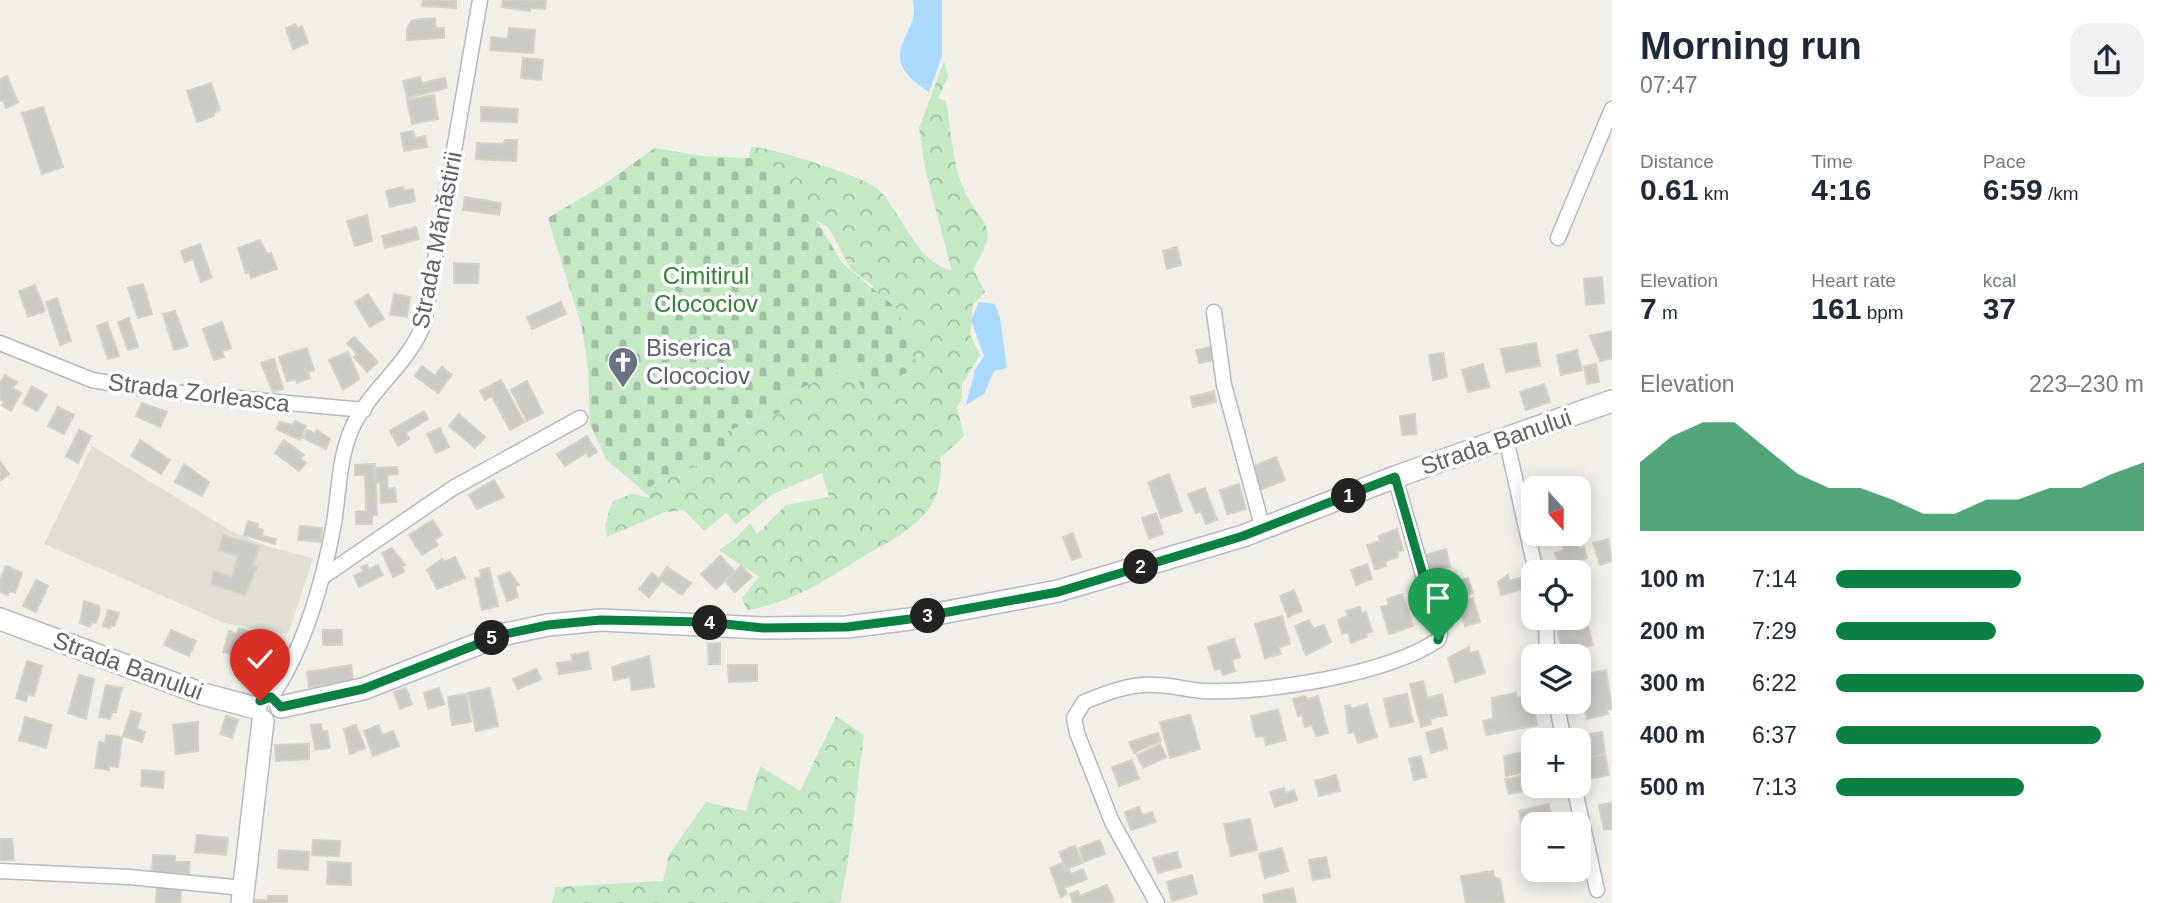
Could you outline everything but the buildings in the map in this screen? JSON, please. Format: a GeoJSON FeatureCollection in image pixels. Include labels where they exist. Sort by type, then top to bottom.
{"type":"FeatureCollection","features":[{"type":"Feature","properties":{"kind":"street","name":"Strada Mănăstirii"},"geometry":{"type":"LineString","coordinates":[[243,895],[268,708],[285,677],[324,576],[342,463],[352,428],[416,343],[424,323],[480,0]]}},
{"type":"Feature","properties":{"kind":"street"},"geometry":{"type":"LineString","coordinates":[[1558,238],[1612,108]]}},
{"type":"Feature","properties":{"kind":"street"},"geometry":{"type":"LineString","coordinates":[[1214,312],[1224,385],[1263,529]]}},
{"type":"Feature","properties":{"kind":"street","name":"Strada Zorleasca"},"geometry":{"type":"LineString","coordinates":[[0,343],[99,381],[151,390],[364,410]]}},
{"type":"Feature","properties":{"kind":"street","name":"Strada Banului"},"geometry":{"type":"LineString","coordinates":[[0,619],[203,694],[268,708],[363,689],[501,635],[548,625],[601,620],[706,622],[763,628],[847,627],[898,621],[1058,592],[1263,529],[1395,477],[1612,401]]}},
{"type":"Feature","properties":{"kind":"street"},"geometry":{"type":"LineString","coordinates":[[324,576],[453,488],[580,418]]}},
{"type":"Feature","properties":{"kind":"street"},"geometry":{"type":"LineString","coordinates":[[1506,438],[1533,560]]}},
{"type":"Feature","properties":{"kind":"street"},"geometry":{"type":"LineString","coordinates":[[1157,903],[1112,822],[1077,733],[1074,718],[1084,702],[1139,685],[1204,691],[1242,690],[1328,678],[1382,664],[1438,640],[1440,634],[1395,477]]}},
{"type":"Feature","properties":{"kind":"street"},"geometry":{"type":"LineString","coordinates":[[1577,798],[1597,890]]}},
{"type":"Feature","properties":{"kind":"street"},"geometry":{"type":"LineString","coordinates":[[0,871],[129,877],[243,895]]}},
{"type":"Feature","properties":{"kind":"shaded area"},"geometry":{"type":"Polygon","coordinates":[[[92,446],[231,531],[269,547],[313,558],[288,634],[225,623],[44,544],[92,446]]]}},
{"type":"Feature","properties":{"kind":"green space"},"geometry":{"type":"Polygon","coordinates":[[[944,61],[948,77],[938,98],[946,101],[959,177],[988,233],[987,242],[973,269],[985,292],[973,304],[970,334],[980,355],[962,384],[962,398],[957,408],[964,436],[940,458],[940,479],[934,500],[910,528],[806,590],[778,602],[747,610],[742,598],[759,577],[719,550],[735,539],[750,523],[757,534],[786,505],[829,497],[822,473],[773,494],[736,524],[726,513],[704,531],[684,510],[665,512],[607,537],[605,525],[612,502],[631,494],[651,498],[642,490],[735,448],[727,431],[781,412],[778,399],[849,366],[873,286],[851,269],[828,227],[803,213],[747,170],[751,147],[796,157],[870,184],[887,200],[928,257],[952,271],[926,173],[919,128],[944,61]]]}},
{"type":"Feature","properties":{"kind":"green space","name":"Cimitirul Clocociov"},"geometry":{"type":"Polygon","coordinates":[[[655,148],[702,156],[769,159],[813,215],[842,263],[897,309],[918,369],[863,389],[849,366],[778,399],[781,412],[727,431],[735,448],[642,490],[606,459],[590,424],[588,368],[582,328],[548,218],[600,187],[655,148]]]}},
{"type":"Feature","properties":{"kind":"green space"},"geometry":{"type":"Polygon","coordinates":[[[836,716],[864,735],[840,903],[552,903],[556,887],[663,881],[669,855],[706,802],[746,811],[760,766],[800,791],[836,716]]]}},
{"type":"Feature","properties":{"kind":"water"},"geometry":{"type":"Polygon","coordinates":[[[913,0],[942,0],[942,56],[929,92],[911,79],[902,67],[900,56],[914,13],[913,0]]]}},
{"type":"Feature","properties":{"kind":"water"},"geometry":{"type":"Polygon","coordinates":[[[979,302],[995,304],[1000,318],[1007,368],[994,371],[984,394],[966,405],[975,370],[984,356],[971,320],[979,302]]]}},
{"type":"Feature","properties":{"kind":"place","name":"Biserica Clocociov"},"geometry":{"type":"Point","coordinates":[623,389]}},
{"type":"Feature","properties":{"kind":"route"},"geometry":{"type":"LineString","coordinates":[[260,701],[271,697],[281,707],[333,698],[363,689],[501,635],[548,625],[601,620],[706,622],[763,628],[847,627],[910,619],[1058,592],[1243,536],[1395,477],[1440,634],[1438,640]]}}]}
